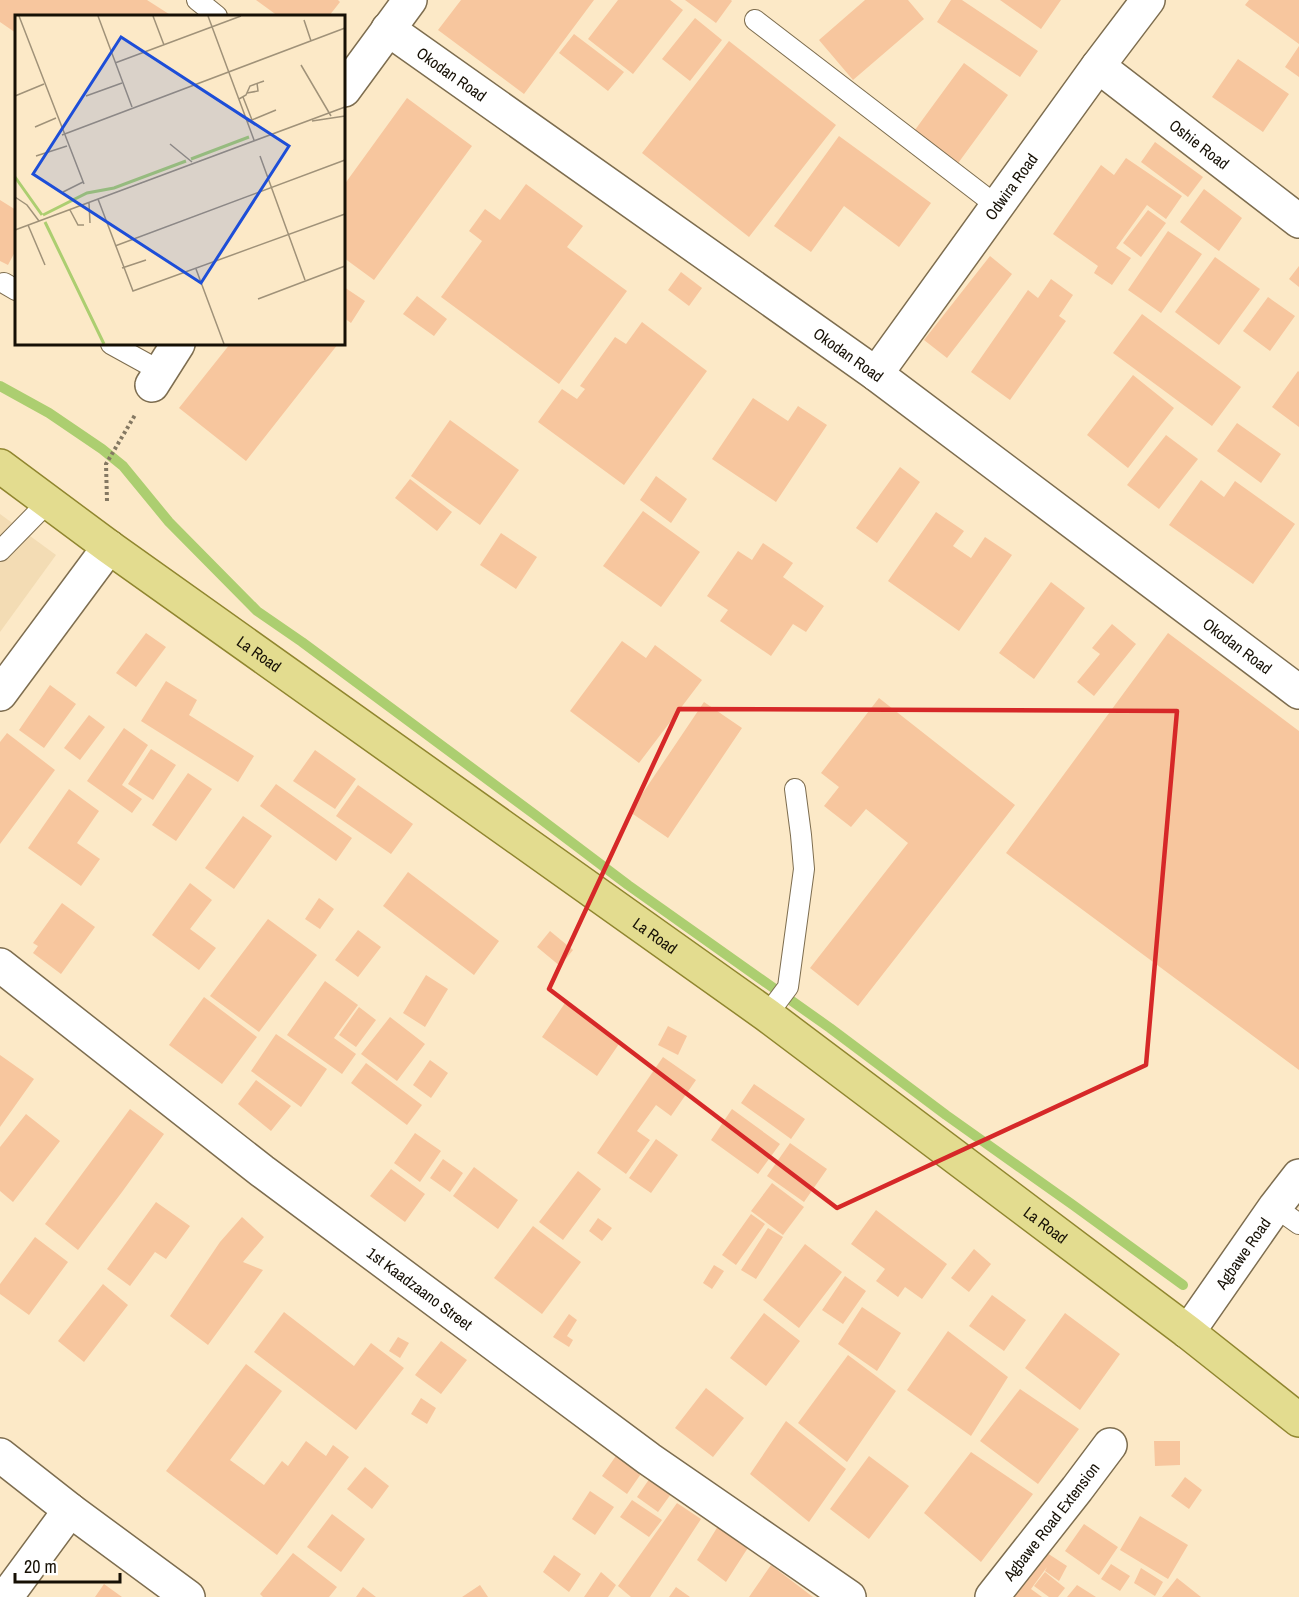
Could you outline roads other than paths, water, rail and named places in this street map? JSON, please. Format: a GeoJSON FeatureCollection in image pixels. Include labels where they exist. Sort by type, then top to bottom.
{"type":"FeatureCollection","features":[{"type":"Feature","properties":{"kind":"main road","name":"La Road"},"geometry":{"type":"LineString","coordinates":[[0,466],[109,547],[778,1000],[1299,1420]]}},
{"type":"Feature","properties":{"kind":"street"},"geometry":{"type":"LineString","coordinates":[[345,89],[410,0]]}},
{"type":"Feature","properties":{"kind":"street","name":"Odwira Road"},"geometry":{"type":"LineString","coordinates":[[876,374],[1148,0]]}},
{"type":"Feature","properties":{"kind":"street","name":"Okodan Road"},"geometry":{"type":"LineString","coordinates":[[388,29],[876,374],[1299,692]]}},
{"type":"Feature","properties":{"kind":"street","name":"Oshie Road"},"geometry":{"type":"LineString","coordinates":[[1098,66],[1299,221]]}},
{"type":"Feature","properties":{"kind":"street"},"geometry":{"type":"LineString","coordinates":[[156,378],[177,345]]}},
{"type":"Feature","properties":{"kind":"street"},"geometry":{"type":"LineString","coordinates":[[0,694],[109,547]]}},
{"type":"Feature","properties":{"kind":"street","name":"1st Kaadzaano Street"},"geometry":{"type":"LineString","coordinates":[[0,965],[262,1171],[649,1459],[849,1597]]}},
{"type":"Feature","properties":{"kind":"street","name":"Agbawe Road"},"geometry":{"type":"LineString","coordinates":[[1188,1332],[1287,1216],[1299,1176]]}},
{"type":"Feature","properties":{"kind":"street","name":"Agbawe Road Extension"},"geometry":{"type":"LineString","coordinates":[[992,1597],[1110,1445]]}},
{"type":"Feature","properties":{"kind":"street"},"geometry":{"type":"LineString","coordinates":[[0,1455],[69,1510],[188,1597]]}},
{"type":"Feature","properties":{"kind":"street"},"geometry":{"type":"LineString","coordinates":[[6,1597],[69,1510]]}},
{"type":"Feature","properties":{"kind":"lane"},"geometry":{"type":"LineString","coordinates":[[196,0],[216,15]]}},
{"type":"Feature","properties":{"kind":"lane"},"geometry":{"type":"LineString","coordinates":[[755,20],[997,206]]}},
{"type":"Feature","properties":{"kind":"lane"},"geometry":{"type":"LineString","coordinates":[[112,345],[156,378]]}},
{"type":"Feature","properties":{"kind":"lane"},"geometry":{"type":"LineString","coordinates":[[0,551],[49,501]]}},
{"type":"Feature","properties":{"kind":"lane"},"geometry":{"type":"LineString","coordinates":[[778,1000],[804,869],[795,789]]}},
{"type":"Feature","properties":{"kind":"waterway"},"geometry":{"type":"LineString","coordinates":[[0,386],[49,413],[123,466],[169,522],[257,611],[628,885],[830,1028],[946,1115],[1183,1285]]}}]}
